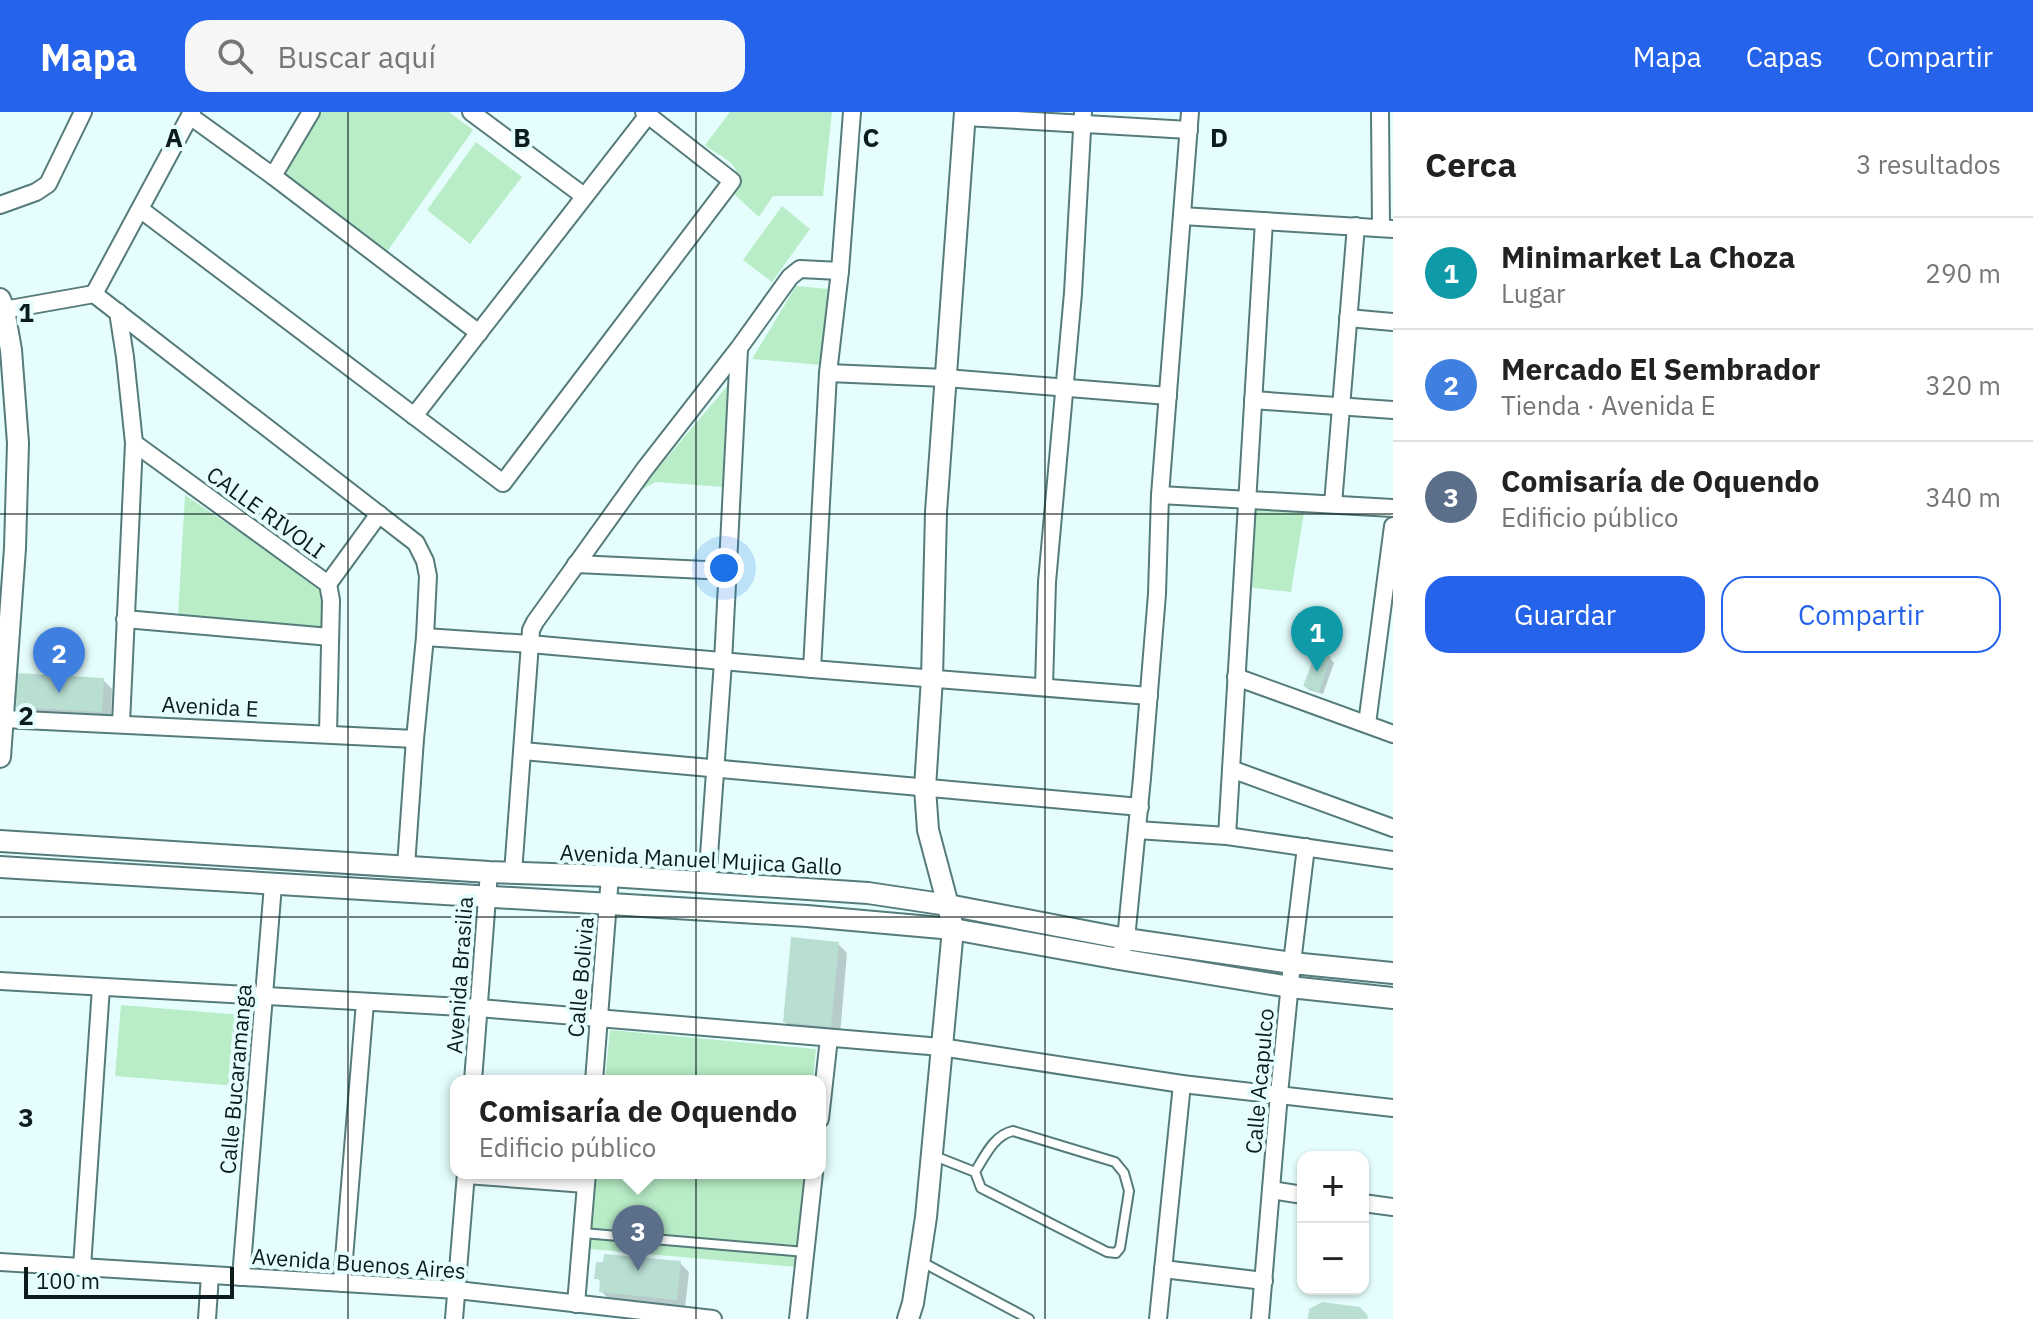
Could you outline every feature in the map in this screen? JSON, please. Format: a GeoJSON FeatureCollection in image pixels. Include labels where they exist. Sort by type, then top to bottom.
{"type":"FeatureCollection","features":[{"type":"Feature","properties":{"kind":"street"},"geometry":{"type":"LineString","coordinates":[[0,205],[36,192],[48,184],[83,112]]}},
{"type":"Feature","properties":{"kind":"street"},"geometry":{"type":"LineString","coordinates":[[273,176],[311,112]]}},
{"type":"Feature","properties":{"kind":"street"},"geometry":{"type":"LineString","coordinates":[[471,112],[584,196]]}},
{"type":"Feature","properties":{"kind":"street"},"geometry":{"type":"LineString","coordinates":[[812,669],[828,373],[840,271],[852,112]]}},
{"type":"Feature","properties":{"kind":"street"},"geometry":{"type":"LineString","coordinates":[[1119,959],[1126,939],[1140,807],[1157,594],[1160,495],[1190,112]]}},
{"type":"Feature","properties":{"kind":"street"},"geometry":{"type":"LineString","coordinates":[[1182,216],[1387,228],[1380,112]]}},
{"type":"Feature","properties":{"kind":"street"},"geometry":{"type":"LineString","coordinates":[[140,209],[414,416],[503,483],[732,181],[646,113],[414,416]]}},
{"type":"Feature","properties":{"kind":"street"},"geometry":{"type":"LineString","coordinates":[[94,294],[191,114],[479,333]]}},
{"type":"Feature","properties":{"kind":"street"},"geometry":{"type":"LineString","coordinates":[[908,1319],[926,1217],[953,929],[928,830],[925,788],[932,678],[936,512],[965,115],[1083,118],[1189,130]]}},
{"type":"Feature","properties":{"kind":"street"},"geometry":{"type":"LineString","coordinates":[[1044,686],[1047,582],[1073,293],[1083,118]]}},
{"type":"Feature","properties":{"kind":"street"},"geometry":{"type":"LineString","coordinates":[[1227,836],[1264,221]]}},
{"type":"Feature","properties":{"kind":"street"},"geometry":{"type":"LineString","coordinates":[[1333,504],[1356,226]]}},
{"type":"Feature","properties":{"kind":"street"},"geometry":{"type":"LineString","coordinates":[[513,873],[531,630],[535,622],[644,470],[790,277],[800,269],[840,271]]}},
{"type":"Feature","properties":{"kind":"street"},"geometry":{"type":"LineString","coordinates":[[0,757],[2,695],[15,548],[18,443],[2,305],[94,294],[416,543],[428,576],[406,866]]}},
{"type":"Feature","properties":{"kind":"street"},"geometry":{"type":"LineString","coordinates":[[118,312],[134,443],[121,723]]}},
{"type":"Feature","properties":{"kind":"street"},"geometry":{"type":"LineString","coordinates":[[1348,318],[1393,322]]}},
{"type":"Feature","properties":{"kind":"street"},"geometry":{"type":"LineString","coordinates":[[707,883],[723,662],[739,348]]}},
{"type":"Feature","properties":{"kind":"street"},"geometry":{"type":"LineString","coordinates":[[828,373],[946,378],[1168,396]]}},
{"type":"Feature","properties":{"kind":"street"},"geometry":{"type":"LineString","coordinates":[[1253,400],[1393,410]]}},
{"type":"Feature","properties":{"kind":"street","name":"CALLE RIVOLI"},"geometry":{"type":"LineString","coordinates":[[134,443],[328,584],[331,600],[328,734]]}},
{"type":"Feature","properties":{"kind":"street"},"geometry":{"type":"LineString","coordinates":[[1160,495],[1393,508]]}},
{"type":"Feature","properties":{"kind":"street"},"geometry":{"type":"LineString","coordinates":[[328,584],[379,514]]}},
{"type":"Feature","properties":{"kind":"street"},"geometry":{"type":"LineString","coordinates":[[1367,724],[1393,526]]}},
{"type":"Feature","properties":{"kind":"street"},"geometry":{"type":"LineString","coordinates":[[576,564],[727,571]]}},
{"type":"Feature","properties":{"kind":"street"},"geometry":{"type":"LineString","coordinates":[[125,619],[330,637]]}},
{"type":"Feature","properties":{"kind":"street"},"geometry":{"type":"LineString","coordinates":[[425,637],[1149,696]]}},
{"type":"Feature","properties":{"kind":"street"},"geometry":{"type":"LineString","coordinates":[[1236,677],[1393,734]]}},
{"type":"Feature","properties":{"kind":"street","name":"Avenida E"},"geometry":{"type":"LineString","coordinates":[[3,719],[415,739]]}},
{"type":"Feature","properties":{"kind":"street"},"geometry":{"type":"LineString","coordinates":[[523,751],[1140,807]]}},
{"type":"Feature","properties":{"kind":"street"},"geometry":{"type":"LineString","coordinates":[[1231,769],[1393,828]]}},
{"type":"Feature","properties":{"kind":"street"},"geometry":{"type":"LineString","coordinates":[[1137,830],[1227,836],[1393,860]]}},
{"type":"Feature","properties":{"kind":"street","name":"Avenida Manuel Mujica Gallo"},"geometry":{"type":"LineString","coordinates":[[0,841],[868,893],[1126,939],[1292,963],[1393,973]]}},
{"type":"Feature","properties":{"kind":"street","name":"Calle Acapulco"},"geometry":{"type":"LineString","coordinates":[[1260,1319],[1279,1094],[1306,847]]}},
{"type":"Feature","properties":{"kind":"street"},"geometry":{"type":"LineString","coordinates":[[0,867],[807,916],[953,929],[1290,987],[1393,998]]}},
{"type":"Feature","properties":{"kind":"street","name":"Avenida Brasilia"},"geometry":{"type":"LineString","coordinates":[[473,1075],[489,872]]}},
{"type":"Feature","properties":{"kind":"street","name":"Calle Bolivia"},"geometry":{"type":"LineString","coordinates":[[594,1075],[610,876]]}},
{"type":"Feature","properties":{"kind":"street","name":"Calle Bucaramanga"},"geometry":{"type":"LineString","coordinates":[[241,1277],[273,885]]}},
{"type":"Feature","properties":{"kind":"street"},"geometry":{"type":"LineString","coordinates":[[0,981],[479,1008],[941,1047],[1182,1084],[1393,1108]]}},
{"type":"Feature","properties":{"kind":"street"},"geometry":{"type":"LineString","coordinates":[[82,1267],[101,987]]}},
{"type":"Feature","properties":{"kind":"street"},"geometry":{"type":"LineString","coordinates":[[342,1283],[365,1002]]}},
{"type":"Feature","properties":{"kind":"street"},"geometry":{"type":"LineString","coordinates":[[825,1075],[829,1038]]}},
{"type":"Feature","properties":{"kind":"street"},"geometry":{"type":"LineString","coordinates":[[1158,1319],[1182,1084]]}},
{"type":"Feature","properties":{"kind":"street"},"geometry":{"type":"LineString","coordinates":[[454,1319],[466,1179]]}},
{"type":"Feature","properties":{"kind":"street"},"geometry":{"type":"LineString","coordinates":[[576,1304],[586,1179]]}},
{"type":"Feature","properties":{"kind":"street"},"geometry":{"type":"LineString","coordinates":[[798,1319],[813,1179]]}},
{"type":"Feature","properties":{"kind":"street"},"geometry":{"type":"LineString","coordinates":[[1271,1190],[1297,1194]]}},
{"type":"Feature","properties":{"kind":"street"},"geometry":{"type":"LineString","coordinates":[[1369,1204],[1393,1207]]}},
{"type":"Feature","properties":{"kind":"street","name":"Avenida Buenos Aires"},"geometry":{"type":"LineString","coordinates":[[0,1262],[457,1290],[713,1319]]}},
{"type":"Feature","properties":{"kind":"street"},"geometry":{"type":"LineString","coordinates":[[1163,1269],[1264,1281]]}},
{"type":"Feature","properties":{"kind":"street"},"geometry":{"type":"LineString","coordinates":[[207,1319],[210,1275]]}},
{"type":"Feature","properties":{"kind":"lane"},"geometry":{"type":"LineString","coordinates":[[932,1155],[975,1172],[981,1188],[1107,1252],[1116,1253],[1120,1248],[1129,1191],[1124,1173],[1115,1162],[1013,1131],[1003,1133],[996,1140],[975,1172]]}},
{"type":"Feature","properties":{"kind":"lane"},"geometry":{"type":"LineString","coordinates":[[582,1233],[805,1252]]}},
{"type":"Feature","properties":{"kind":"lane"},"geometry":{"type":"LineString","coordinates":[[919,1261],[1029,1319]]}},
{"type":"Feature","properties":{"kind":"green space"},"geometry":{"type":"Polygon","coordinates":[[[321,112],[449,112],[473,130],[386,253],[284,174],[321,112]]]}},
{"type":"Feature","properties":{"kind":"green space"},"geometry":{"type":"Polygon","coordinates":[[[730,112],[832,112],[823,196],[773,196],[759,217],[735,195],[738,185],[736,170],[705,145],[730,112]]]}},
{"type":"Feature","properties":{"kind":"green space"},"geometry":{"type":"Polygon","coordinates":[[[476,142],[522,177],[470,244],[427,210],[476,142]]]}},
{"type":"Feature","properties":{"kind":"green space"},"geometry":{"type":"Polygon","coordinates":[[[782,206],[810,229],[772,282],[743,260],[782,206]]]}},
{"type":"Feature","properties":{"kind":"green space"},"geometry":{"type":"Polygon","coordinates":[[[796,286],[829,289],[821,365],[752,359],[796,286]]]}},
{"type":"Feature","properties":{"kind":"green space"},"geometry":{"type":"Polygon","coordinates":[[[733,379],[724,487],[656,482],[639,491],[733,379]]]}},
{"type":"Feature","properties":{"kind":"green space"},"geometry":{"type":"Polygon","coordinates":[[[185,495],[316,584],[324,602],[323,628],[178,616],[185,495]]]}},
{"type":"Feature","properties":{"kind":"green space"},"geometry":{"type":"Polygon","coordinates":[[[1251,507],[1304,512],[1291,592],[1246,587],[1251,507]]]}},
{"type":"Feature","properties":{"kind":"green space"},"geometry":{"type":"Polygon","coordinates":[[[121,1005],[254,1016],[248,1087],[115,1076],[121,1005]]]}},
{"type":"Feature","properties":{"kind":"green space"},"geometry":{"type":"Polygon","coordinates":[[[610,1030],[816,1049],[814,1075],[606,1075],[610,1030]]]}},
{"type":"Feature","properties":{"kind":"green space"},"geometry":{"type":"Polygon","coordinates":[[[596,1179],[803,1179],[796,1267],[590,1249],[596,1179]]]}},
{"type":"Feature","properties":{"kind":"building"},"geometry":{"type":"Polygon","coordinates":[[[1317,651],[1331,657],[1319,692],[1303,686],[1317,651]]]}},
{"type":"Feature","properties":{"kind":"building"},"geometry":{"type":"Polygon","coordinates":[[[16,673],[104,678],[102,712],[14,707],[16,673]]]}},
{"type":"Feature","properties":{"kind":"building"},"geometry":{"type":"Polygon","coordinates":[[[791,937],[839,942],[831,1027],[783,1022],[791,937]]]}},
{"type":"Feature","properties":{"kind":"building"},"geometry":{"type":"Polygon","coordinates":[[[604,1254],[681,1261],[677,1300],[599,1292],[600,1279],[594,1279],[596,1262],[603,1262],[604,1254]]]}},
{"type":"Feature","properties":{"kind":"building"},"geometry":{"type":"Polygon","coordinates":[[[1322,1302],[1360,1307],[1367,1319],[1308,1319],[1309,1309],[1322,1302]]]}},
{"type":"Feature","properties":{"kind":"place","name":"Minimarket La Choza"},"geometry":{"type":"Point","coordinates":[1317,672]}},
{"type":"Feature","properties":{"kind":"place","name":"Mercado El Sembrador"},"geometry":{"type":"Point","coordinates":[59,693]}},
{"type":"Feature","properties":{"kind":"place","name":"Comisaría de Oquendo"},"geometry":{"type":"Point","coordinates":[638,1271]}}]}
